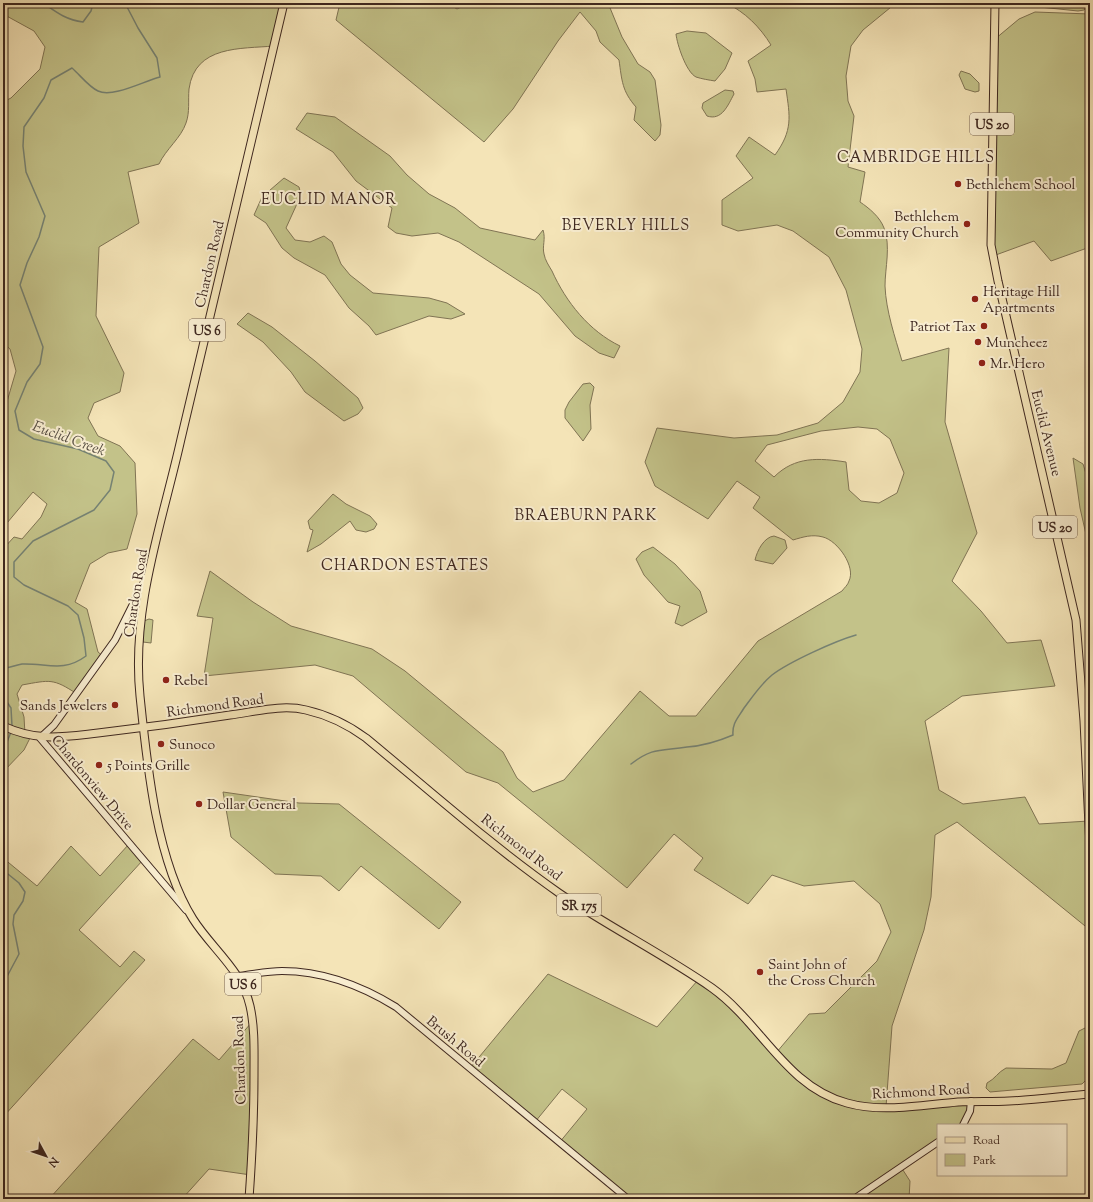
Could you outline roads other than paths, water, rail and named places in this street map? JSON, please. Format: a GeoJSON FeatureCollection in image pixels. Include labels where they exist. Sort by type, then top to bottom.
{"type":"FeatureCollection","features":[{"type":"Feature","properties":{"kind":"main road","name":"Chardon Road"},"geometry":{"type":"LineString","coordinates":[[249,1199],[254,1123],[254,1043],[250,1006],[239,976],[193,918],[178,889],[165,852],[156,818],[143,728],[139,689],[139,645],[141,615],[148,573],[172,482],[284,3]]}},
{"type":"Feature","properties":{"kind":"main road","name":"Euclid Avenue"},"geometry":{"type":"LineString","coordinates":[[995,3],[991,245],[1002,300],[1076,620],[1090,846]]}},
{"type":"Feature","properties":{"kind":"main road","name":"Richmond Road"},"geometry":{"type":"LineString","coordinates":[[3,728],[40,738],[67,738],[277,709],[304,709],[330,717],[350,726],[506,853],[560,893],[712,988],[754,1027],[791,1071],[808,1085],[825,1095],[848,1103],[877,1108],[971,1101],[1010,1101],[1090,1094]]}},
{"type":"Feature","properties":{"kind":"street","name":"Chardonview Drive"},"geometry":{"type":"LineString","coordinates":[[148,573],[115,640],[54,725],[40,738],[193,918]]}},
{"type":"Feature","properties":{"kind":"street","name":"Brush Road"},"geometry":{"type":"LineString","coordinates":[[239,976],[281,971],[302,972],[344,982],[374,994],[396,1007],[628,1199]]}},
{"type":"Feature","properties":{"kind":"street"},"geometry":{"type":"LineString","coordinates":[[964,1124],[970,1111],[971,1101]]}},
{"type":"Feature","properties":{"kind":"street"},"geometry":{"type":"LineString","coordinates":[[854,1199],[937,1143]]}},
{"type":"Feature","properties":{"kind":"waterway"},"geometry":{"type":"LineString","coordinates":[[43,3],[66,17],[83,22],[91,11],[93,3]]}},
{"type":"Feature","properties":{"kind":"waterway","name":"Euclid Creek"},"geometry":{"type":"LineString","coordinates":[[3,674],[6,668],[22,664],[62,666],[78,661],[86,656],[84,638],[78,615],[68,606],[24,585],[14,577],[14,562],[33,541],[94,510],[110,490],[114,472],[106,461],[78,449],[34,439],[19,430],[15,411],[27,382],[40,364],[43,347],[20,285],[27,263],[39,237],[45,216],[26,172],[23,146],[24,127],[44,98],[51,80],[72,68],[91,87],[104,93],[120,91],[160,77],[157,58],[138,28],[125,3]]}},
{"type":"Feature","properties":{"kind":"waterway"},"geometry":{"type":"LineString","coordinates":[[631,764],[652,752],[704,744],[733,735],[734,724],[744,708],[757,690],[772,675],[812,652],[856,635]]}},
{"type":"Feature","properties":{"kind":"waterway","name":"Euclid Creek"},"geometry":{"type":"LineString","coordinates":[[3,696],[11,708],[12,726]]}},
{"type":"Feature","properties":{"kind":"waterway","name":"Euclid Creek"},"geometry":{"type":"LineString","coordinates":[[3,752],[11,732]]}},
{"type":"Feature","properties":{"kind":"waterway","name":"Euclid Creek"},"geometry":{"type":"LineString","coordinates":[[3,870],[19,883],[25,892],[23,901],[14,915],[13,924],[19,954],[3,984]]}},
{"type":"Feature","properties":{"kind":"place","name":"Bethlehem School"},"geometry":{"type":"Point","coordinates":[958,184]}},
{"type":"Feature","properties":{"kind":"place","name":"Bethlehem Community Church"},"geometry":{"type":"Point","coordinates":[967,224]}},
{"type":"Feature","properties":{"kind":"place","name":"Heritage Hill Apartments"},"geometry":{"type":"Point","coordinates":[975,299]}},
{"type":"Feature","properties":{"kind":"place","name":"Patriot Tax"},"geometry":{"type":"Point","coordinates":[984,326]}},
{"type":"Feature","properties":{"kind":"place","name":"Muncheez"},"geometry":{"type":"Point","coordinates":[978,342]}},
{"type":"Feature","properties":{"kind":"place","name":"Mr. Hero"},"geometry":{"type":"Point","coordinates":[982,363]}},
{"type":"Feature","properties":{"kind":"place","name":"Rebel"},"geometry":{"type":"Point","coordinates":[166,680]}},
{"type":"Feature","properties":{"kind":"place","name":"Sands Jewelers"},"geometry":{"type":"Point","coordinates":[115,705]}},
{"type":"Feature","properties":{"kind":"place","name":"Sunoco"},"geometry":{"type":"Point","coordinates":[161,744]}},
{"type":"Feature","properties":{"kind":"place","name":"5 Points Grille"},"geometry":{"type":"Point","coordinates":[99,765]}},
{"type":"Feature","properties":{"kind":"place","name":"Dollar General"},"geometry":{"type":"Point","coordinates":[199,804]}},
{"type":"Feature","properties":{"kind":"place","name":"Saint John of the Cross Church"},"geometry":{"type":"Point","coordinates":[760,972]}},
{"type":"Feature","properties":{"kind":"district","name":"CAMBRIDGE HILLS"},"geometry":{"type":"Point","coordinates":[916,157]}},
{"type":"Feature","properties":{"kind":"district","name":"EUCLID MANOR"},"geometry":{"type":"Point","coordinates":[329,199]}},
{"type":"Feature","properties":{"kind":"district","name":"BEVERLY HILLS"},"geometry":{"type":"Point","coordinates":[626,225]}},
{"type":"Feature","properties":{"kind":"district","name":"BRAEBURN PARK"},"geometry":{"type":"Point","coordinates":[586,515]}},
{"type":"Feature","properties":{"kind":"district","name":"CHARDON ESTATES"},"geometry":{"type":"Point","coordinates":[405,565]}}]}
